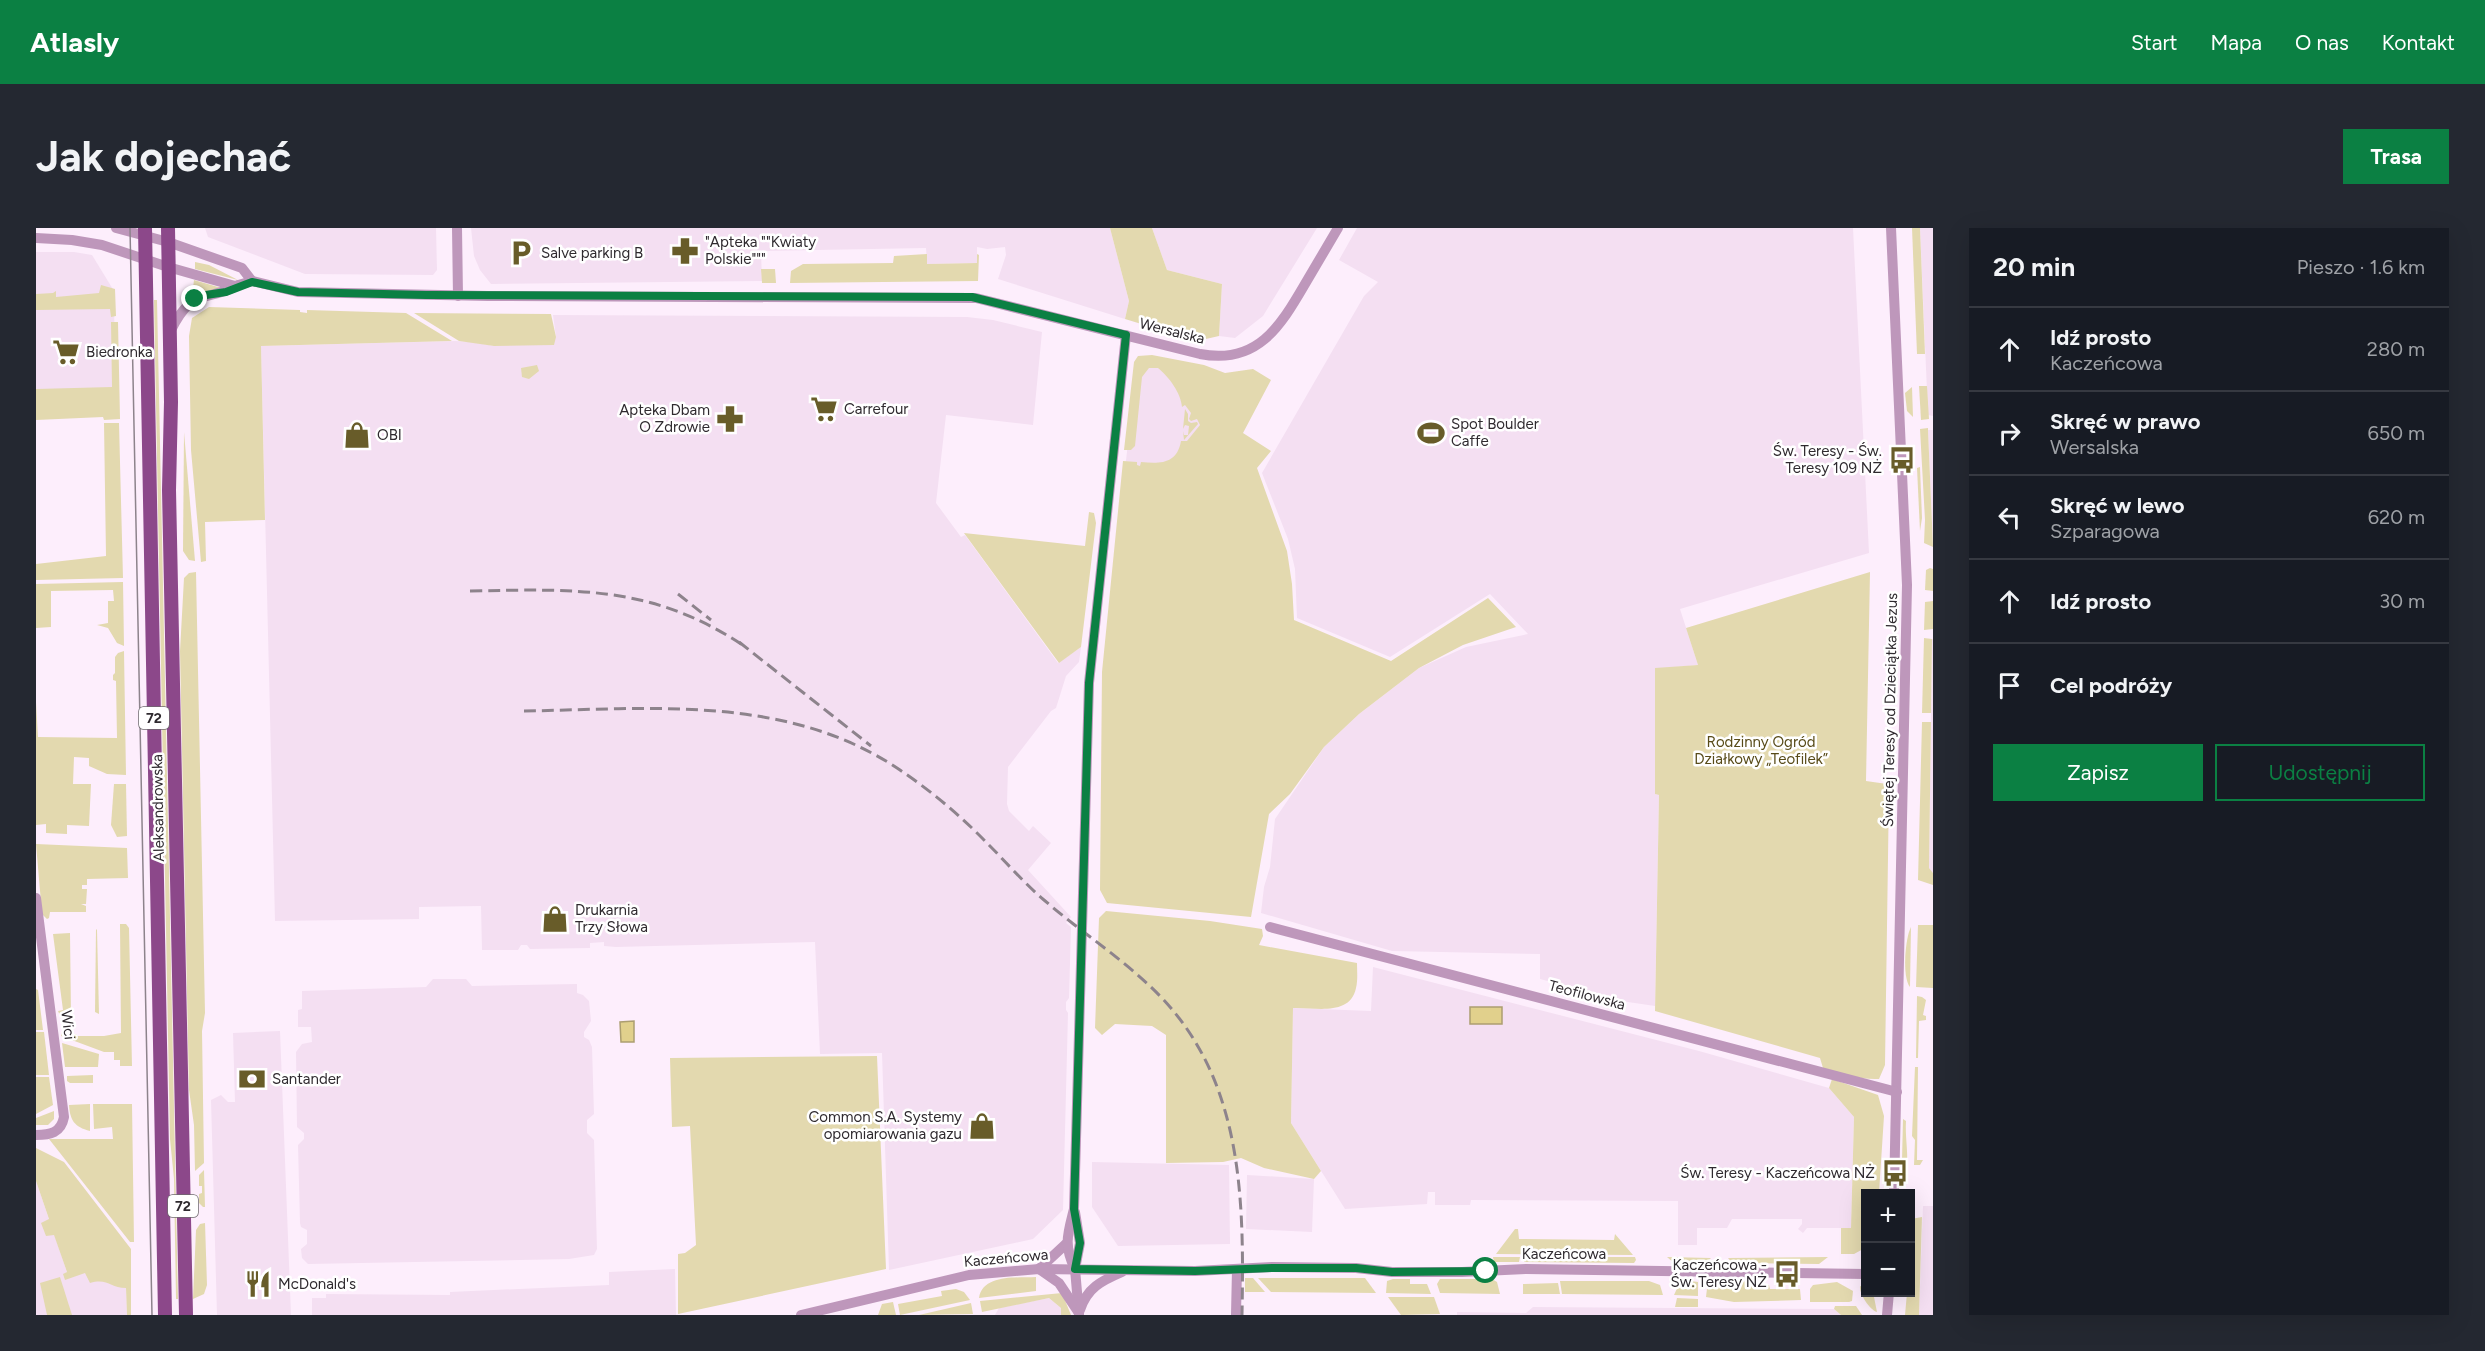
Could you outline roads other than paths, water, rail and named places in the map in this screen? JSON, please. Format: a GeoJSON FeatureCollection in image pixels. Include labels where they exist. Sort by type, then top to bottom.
{"type":"FeatureCollection","features":[{"type":"Feature","properties":{"kind":"main road","name":"Aleksandrowska"},"geometry":{"type":"LineString","coordinates":[[145,231],[165,1315]]}},
{"type":"Feature","properties":{"kind":"main road","name":"Aleksandrowska"},"geometry":{"type":"LineString","coordinates":[[168,235],[169,503],[186,1315]]}},
{"type":"Feature","properties":{"kind":"street"},"geometry":{"type":"LineString","coordinates":[[116,228],[168,235],[242,268],[252,282]]}},
{"type":"Feature","properties":{"kind":"street"},"geometry":{"type":"LineString","coordinates":[[457,228],[458,296]]}},
{"type":"Feature","properties":{"kind":"street","name":"Wersalska"},"geometry":{"type":"LineString","coordinates":[[1075,1269],[1069,1256],[1067,1243],[1074,1209],[1089,683],[1126,335],[1215,356],[1230,355],[1255,346],[1274,332],[1286,317],[1338,228]]}},
{"type":"Feature","properties":{"kind":"street","name":"Świętej Teresy od Dzieciątka Jezus"},"geometry":{"type":"LineString","coordinates":[[1892,228],[1907,585],[1894,1189]]}},
{"type":"Feature","properties":{"kind":"street"},"geometry":{"type":"LineString","coordinates":[[36,238],[85,242],[239,285]]}},
{"type":"Feature","properties":{"kind":"street"},"geometry":{"type":"LineString","coordinates":[[170,333],[179,315],[191,302],[252,282],[298,292],[458,296],[972,297],[1126,335]]}},
{"type":"Feature","properties":{"kind":"street","name":"Wici"},"geometry":{"type":"LineString","coordinates":[[36,898],[64,1111],[64,1121],[57,1131],[36,1135]]}},
{"type":"Feature","properties":{"kind":"street","name":"Teofilowska"},"geometry":{"type":"LineString","coordinates":[[1270,927],[1897,1092]]}},
{"type":"Feature","properties":{"kind":"street","name":"Wersalska"},"geometry":{"type":"LineString","coordinates":[[1074,1209],[1080,1243],[1075,1269],[1079,1314]]}},
{"type":"Feature","properties":{"kind":"street"},"geometry":{"type":"LineString","coordinates":[[1067,1243],[1039,1269],[1059,1283],[1079,1314]]}},
{"type":"Feature","properties":{"kind":"street","name":"Kaczeńcowa"},"geometry":{"type":"LineString","coordinates":[[801,1315],[949,1279],[985,1273],[1039,1269],[1356,1268],[1392,1272],[1630,1269],[1861,1274]]}},
{"type":"Feature","properties":{"kind":"street"},"geometry":{"type":"LineString","coordinates":[[1236,1315],[1237,1269]]}},
{"type":"Feature","properties":{"kind":"street"},"geometry":{"type":"LineString","coordinates":[[1079,1314],[1093,1286],[1126,1270]]}},
{"type":"Feature","properties":{"kind":"street"},"geometry":{"type":"LineString","coordinates":[[1887,1315],[1889,1297]]}},
{"type":"Feature","properties":{"kind":"tram line"},"geometry":{"type":"LineString","coordinates":[[130,228],[152,1315]]}},
{"type":"Feature","properties":{"kind":"railway"},"geometry":{"type":"LineString","coordinates":[[470,591],[579,591],[645,601],[678,611],[744,646]]}},
{"type":"Feature","properties":{"kind":"railway"},"geometry":{"type":"LineString","coordinates":[[678,594],[711,620]]}},
{"type":"Feature","properties":{"kind":"railway"},"geometry":{"type":"LineString","coordinates":[[739,642],[871,746]]}},
{"type":"Feature","properties":{"kind":"railway"},"geometry":{"type":"LineString","coordinates":[[524,711],[670,709],[718,711],[766,717],[812,728],[857,746],[900,770],[945,804],[1044,900],[1147,983],[1188,1030],[1209,1067],[1223,1105],[1233,1146],[1242,1230],[1242,1315]]}},
{"type":"Feature","properties":{"kind":"place","name":"\"Apteka \"\"Kwiaty Polskie\"\"\""},"geometry":{"type":"Point","coordinates":[685,251]}},
{"type":"Feature","properties":{"kind":"place","name":"Salve parking B"},"geometry":{"type":"Point","coordinates":[521,253]}},
{"type":"Feature","properties":{"kind":"place","name":"Biedronka"},"geometry":{"type":"Point","coordinates":[66,352]}},
{"type":"Feature","properties":{"kind":"place","name":"Carrefour"},"geometry":{"type":"Point","coordinates":[824,409]}},
{"type":"Feature","properties":{"kind":"place","name":"Apteka Dbam O Zdrowie"},"geometry":{"type":"Point","coordinates":[730,419]}},
{"type":"Feature","properties":{"kind":"place","name":"Spot Boulder Caffe"},"geometry":{"type":"Point","coordinates":[1431,433]}},
{"type":"Feature","properties":{"kind":"place","name":"OBI"},"geometry":{"type":"Point","coordinates":[357,435]}},
{"type":"Feature","properties":{"kind":"place","name":"Św. Teresy - Św. Teresy 109 NŻ"},"geometry":{"type":"Point","coordinates":[1902,460]}},
{"type":"Feature","properties":{"kind":"place","name":"Drukarnia Trzy Słowa"},"geometry":{"type":"Point","coordinates":[555,919]}},
{"type":"Feature","properties":{"kind":"place","name":"Santander"},"geometry":{"type":"Point","coordinates":[252,1079]}},
{"type":"Feature","properties":{"kind":"place","name":"Common S.A. Systemy opomiarowania gazu"},"geometry":{"type":"Point","coordinates":[982,1126]}},
{"type":"Feature","properties":{"kind":"place","name":"Św. Teresy - Kaczeńcowa NŻ"},"geometry":{"type":"Point","coordinates":[1895,1173]}},
{"type":"Feature","properties":{"kind":"place","name":"Kaczeńcowa - Św. Teresy NŻ"},"geometry":{"type":"Point","coordinates":[1787,1274]}},
{"type":"Feature","properties":{"kind":"place","name":"McDonald's"},"geometry":{"type":"Point","coordinates":[258,1284]}},
{"type":"Feature","properties":{"kind":"park label","name":"Rodzinny Ogród Działkowy „Teofilek”"},"geometry":{"type":"Point","coordinates":[1761,750]}}]}
